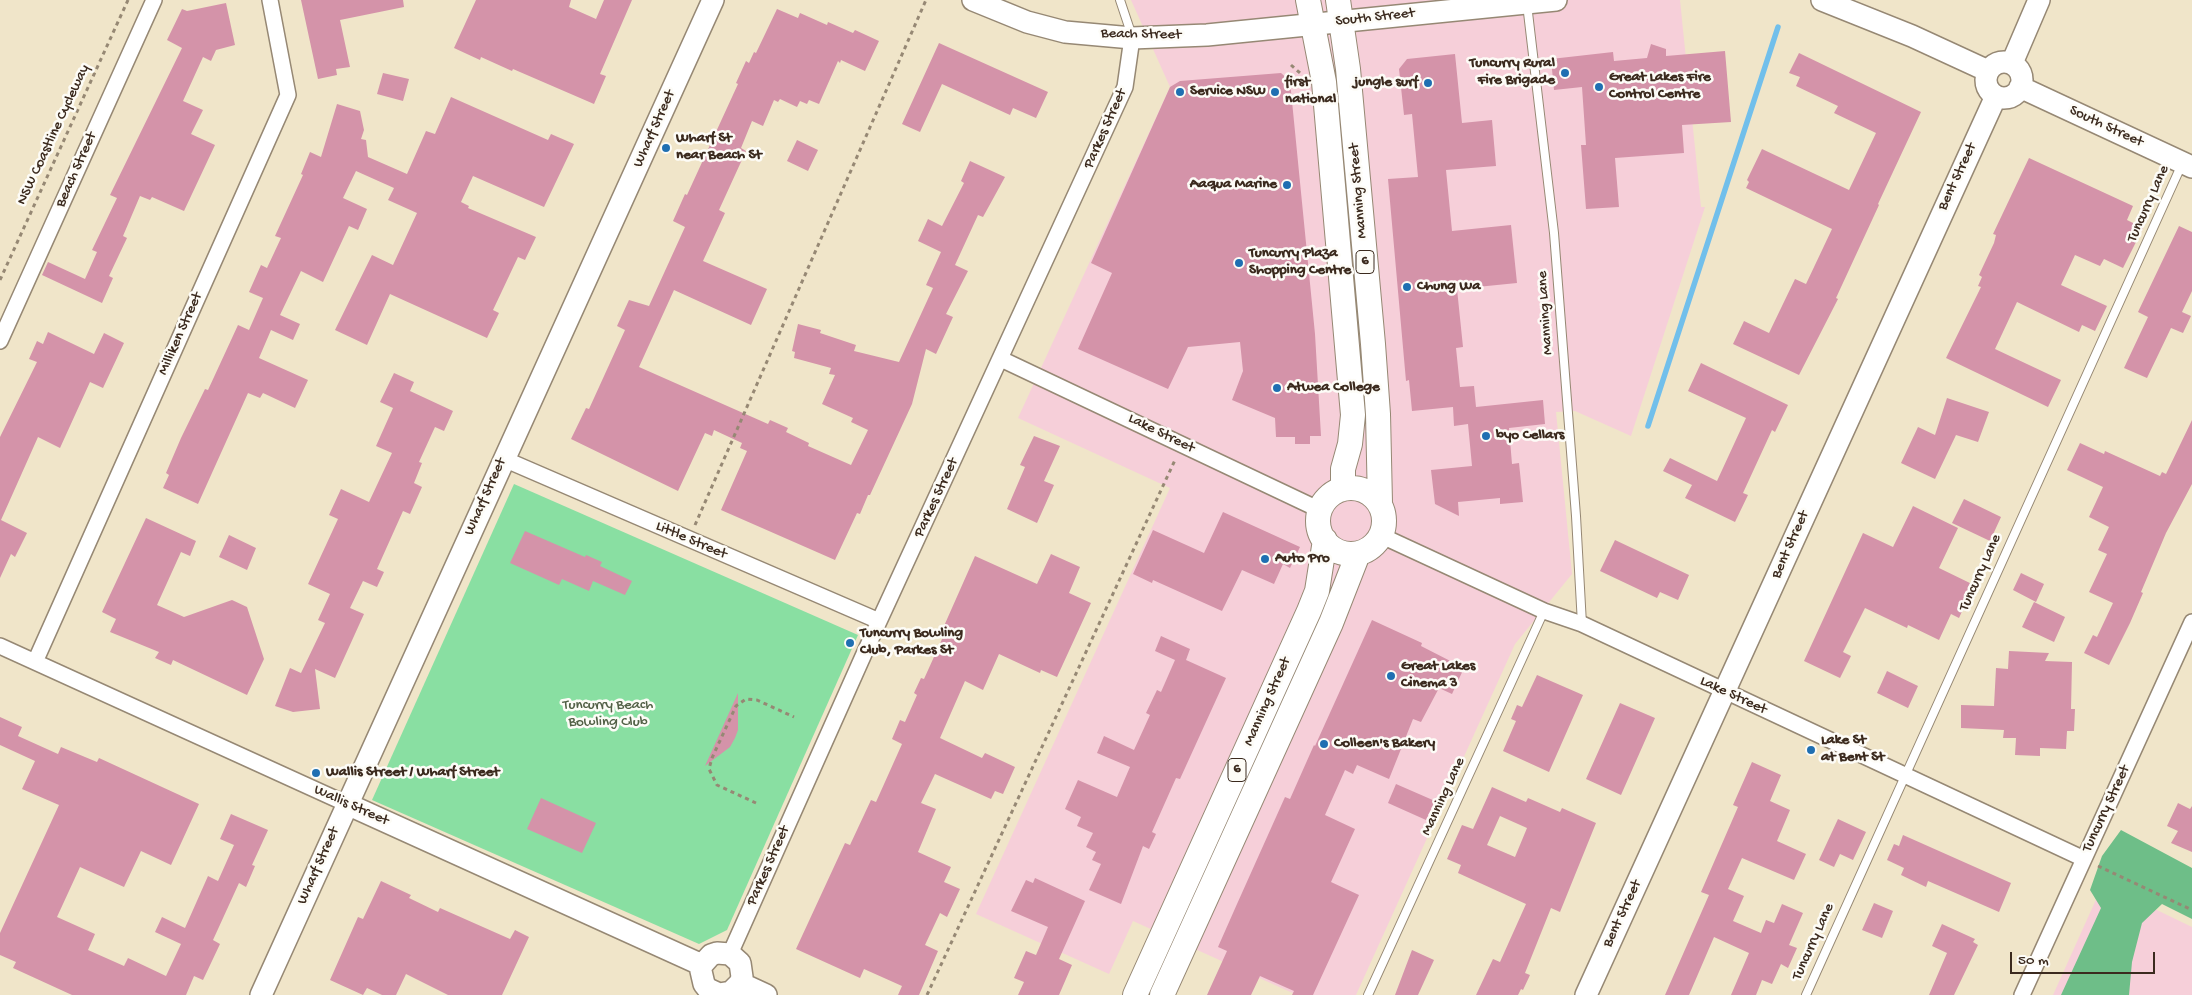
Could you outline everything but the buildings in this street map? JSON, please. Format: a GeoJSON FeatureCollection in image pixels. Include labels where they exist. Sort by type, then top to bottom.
{"type":"FeatureCollection","features":[{"type":"Feature","properties":{"kind":"main road","name":"Manning Street"},"geometry":{"type":"LineString","coordinates":[[1308,0],[1324,82],[1353,415],[1350,444],[1343,469],[1343,489]]}},
{"type":"Feature","properties":{"kind":"main road","name":"Manning Street"},"geometry":{"type":"LineString","coordinates":[[1340,11],[1348,69],[1373,344],[1378,414],[1380,503]]}},
{"type":"Feature","properties":{"kind":"main road"},"geometry":{"type":"LineString","coordinates":[[1320,510],[1330,496],[1343,489],[1355,488],[1364,491],[1380,503]]}},
{"type":"Feature","properties":{"kind":"main road","name":"6"},"geometry":{"type":"LineString","coordinates":[[1380,503],[1385,520],[1382,536]]}},
{"type":"Feature","properties":{"kind":"main road","name":"6"},"geometry":{"type":"LineString","coordinates":[[1320,510],[1318,526],[1324,540]]}},
{"type":"Feature","properties":{"kind":"main road"},"geometry":{"type":"LineString","coordinates":[[1324,540],[1339,552],[1358,554],[1371,548],[1382,536]]}},
{"type":"Feature","properties":{"kind":"main road","name":"Manning Street"},"geometry":{"type":"LineString","coordinates":[[1134,995],[1309,611],[1317,590],[1324,540]]}},
{"type":"Feature","properties":{"kind":"main road","name":"Manning Street"},"geometry":{"type":"LineString","coordinates":[[1162,995],[1335,615],[1358,554]]}},
{"type":"Feature","properties":{"kind":"street","name":"Beach Street"},"geometry":{"type":"LineString","coordinates":[[0,341],[154,0]]}},
{"type":"Feature","properties":{"kind":"street","name":"Milliken Street"},"geometry":{"type":"LineString","coordinates":[[35,662],[288,95],[270,0]]}},
{"type":"Feature","properties":{"kind":"street","name":"Wharf Street"},"geometry":{"type":"LineString","coordinates":[[262,995],[713,0]]}},
{"type":"Feature","properties":{"kind":"street","name":"Beach Street"},"geometry":{"type":"LineString","coordinates":[[973,0],[1027,22],[1065,32],[1132,38],[1207,35],[1314,24]]}},
{"type":"Feature","properties":{"kind":"street","name":"South Street"},"geometry":{"type":"LineString","coordinates":[[1314,24],[1340,11],[1556,0]]}},
{"type":"Feature","properties":{"kind":"street"},"geometry":{"type":"LineString","coordinates":[[1822,0],[1912,36],[1988,71]]}},
{"type":"Feature","properties":{"kind":"street"},"geometry":{"type":"LineString","coordinates":[[2012,63],[2039,0]]}},
{"type":"Feature","properties":{"kind":"street","name":"Parkes Street"},"geometry":{"type":"LineString","coordinates":[[730,954],[879,622],[1125,88],[1132,38]]}},
{"type":"Feature","properties":{"kind":"street"},"geometry":{"type":"LineString","coordinates":[[1998,62],[2012,63],[2021,73],[2020,87],[2010,97],[1996,96],[1987,86],[1988,71],[1998,62]]}},
{"type":"Feature","properties":{"kind":"street","name":"South Street"},"geometry":{"type":"LineString","coordinates":[[2020,87],[2187,165]]}},
{"type":"Feature","properties":{"kind":"street","name":"Bent Street"},"geometry":{"type":"LineString","coordinates":[[1586,995],[1996,96]]}},
{"type":"Feature","properties":{"kind":"street","name":"Lake Street"},"geometry":{"type":"LineString","coordinates":[[1001,359],[1320,510]]}},
{"type":"Feature","properties":{"kind":"street","name":"Little Street"},"geometry":{"type":"LineString","coordinates":[[504,459],[879,622]]}},
{"type":"Feature","properties":{"kind":"street","name":"Lake Street"},"geometry":{"type":"LineString","coordinates":[[1382,536],[1544,611],[1582,624],[2084,859]]}},
{"type":"Feature","properties":{"kind":"street","name":"Tuncurry Street"},"geometry":{"type":"LineString","coordinates":[[2022,995],[2192,622]]}},
{"type":"Feature","properties":{"kind":"street","name":"Wallis Street"},"geometry":{"type":"LineString","coordinates":[[0,646],[702,968]]}},
{"type":"Feature","properties":{"kind":"street"},"geometry":{"type":"LineString","coordinates":[[717,953],[730,954],[736,958],[742,970],[740,983],[726,994],[713,994],[704,984],[702,968],[711,955],[717,953]]}},
{"type":"Feature","properties":{"kind":"street"},"geometry":{"type":"LineString","coordinates":[[740,983],[766,995]]}},
{"type":"Feature","properties":{"kind":"lane"},"geometry":{"type":"LineString","coordinates":[[1120,0],[1132,38]]}},
{"type":"Feature","properties":{"kind":"lane","name":"Manning Lane"},"geometry":{"type":"LineString","coordinates":[[1526,1],[1554,233],[1576,516],[1582,624]]}},
{"type":"Feature","properties":{"kind":"lane","name":"Tuncurry Lane"},"geometry":{"type":"LineString","coordinates":[[1806,995],[1904,776],[2187,165]]}},
{"type":"Feature","properties":{"kind":"lane","name":"Manning Lane"},"geometry":{"type":"LineString","coordinates":[[1368,995],[1544,611]]}},
{"type":"Feature","properties":{"kind":"path","name":"NSW Coastline Cycleway"},"geometry":{"type":"LineString","coordinates":[[0,280],[128,0]]}},
{"type":"Feature","properties":{"kind":"path"},"geometry":{"type":"LineString","coordinates":[[688,540],[926,0]]}},
{"type":"Feature","properties":{"kind":"path"},"geometry":{"type":"LineString","coordinates":[[1291,65],[1301,74]]}},
{"type":"Feature","properties":{"kind":"path"},"geometry":{"type":"LineString","coordinates":[[928,995],[1182,444]]}},
{"type":"Feature","properties":{"kind":"path"},"geometry":{"type":"LineString","coordinates":[[756,802],[717,785],[709,768],[712,758],[736,706],[746,699],[757,700],[794,717]]}},
{"type":"Feature","properties":{"kind":"path"},"geometry":{"type":"LineString","coordinates":[[2084,859],[2192,910]]}},
{"type":"Feature","properties":{"kind":"shaded area"},"geometry":{"type":"Polygon","coordinates":[[[1131,0],[1680,0],[1701,207],[1705,207],[1631,436],[1575,411],[1556,412],[1572,574],[1515,644],[1356,995],[1297,995],[1133,921],[1109,974],[976,914],[1170,488],[1018,418],[1170,87],[1131,0]]]}},
{"type":"Feature","properties":{"kind":"shaded area"},"geometry":{"type":"Polygon","coordinates":[[[2103,884],[2192,927],[2192,995],[2053,995],[2103,884]]]}},
{"type":"Feature","properties":{"kind":"green space","name":"Tuncurry Beach Bowling Club"},"geometry":{"type":"Polygon","coordinates":[[[514,484],[858,635],[727,930],[699,944],[372,800],[514,484]]]}},
{"type":"Feature","properties":{"kind":"green space"},"geometry":{"type":"Polygon","coordinates":[[[2121,830],[2192,868],[2192,919],[2162,904],[2142,923],[2132,962],[2129,995],[2061,995],[2101,908],[2090,890],[2102,856],[2121,830]]]}},
{"type":"Feature","properties":{"kind":"waterway"},"geometry":{"type":"LineString","coordinates":[[1648,426],[1778,27]]}},
{"type":"Feature","properties":{"kind":"place","name":"Tuncurry Rural Fire Brigade"},"geometry":{"type":"Point","coordinates":[1565,73]}},
{"type":"Feature","properties":{"kind":"place","name":"jungle surf"},"geometry":{"type":"Point","coordinates":[1428,83]}},
{"type":"Feature","properties":{"kind":"place","name":"Great Lakes Fire Control Centre"},"geometry":{"type":"Point","coordinates":[1599,87]}},
{"type":"Feature","properties":{"kind":"place","name":"Service NSW"},"geometry":{"type":"Point","coordinates":[1180,92]}},
{"type":"Feature","properties":{"kind":"place","name":"first national"},"geometry":{"type":"Point","coordinates":[1275,92]}},
{"type":"Feature","properties":{"kind":"place","name":"Wharf St near Beach St"},"geometry":{"type":"Point","coordinates":[666,148]}},
{"type":"Feature","properties":{"kind":"place","name":"Aaqua Marine"},"geometry":{"type":"Point","coordinates":[1287,185]}},
{"type":"Feature","properties":{"kind":"place","name":"Tuncurry Plaza Shopping Centre"},"geometry":{"type":"Point","coordinates":[1239,263]}},
{"type":"Feature","properties":{"kind":"place","name":"Chung Wa"},"geometry":{"type":"Point","coordinates":[1407,287]}},
{"type":"Feature","properties":{"kind":"place","name":"Atwea College"},"geometry":{"type":"Point","coordinates":[1277,388]}},
{"type":"Feature","properties":{"kind":"place","name":"byo Cellars"},"geometry":{"type":"Point","coordinates":[1486,436]}},
{"type":"Feature","properties":{"kind":"place","name":"Auto Pro"},"geometry":{"type":"Point","coordinates":[1265,559]}},
{"type":"Feature","properties":{"kind":"place","name":"Tuncurry Bowling Club, Parkes St"},"geometry":{"type":"Point","coordinates":[850,643]}},
{"type":"Feature","properties":{"kind":"place","name":"Great Lakes Cinema 3"},"geometry":{"type":"Point","coordinates":[1391,676]}},
{"type":"Feature","properties":{"kind":"place","name":"Colleen's Bakery"},"geometry":{"type":"Point","coordinates":[1324,744]}},
{"type":"Feature","properties":{"kind":"place","name":"Lake St at Bent St"},"geometry":{"type":"Point","coordinates":[1811,750]}},
{"type":"Feature","properties":{"kind":"place","name":"Wallis Street / Wharf Street"},"geometry":{"type":"Point","coordinates":[316,773]}}]}
